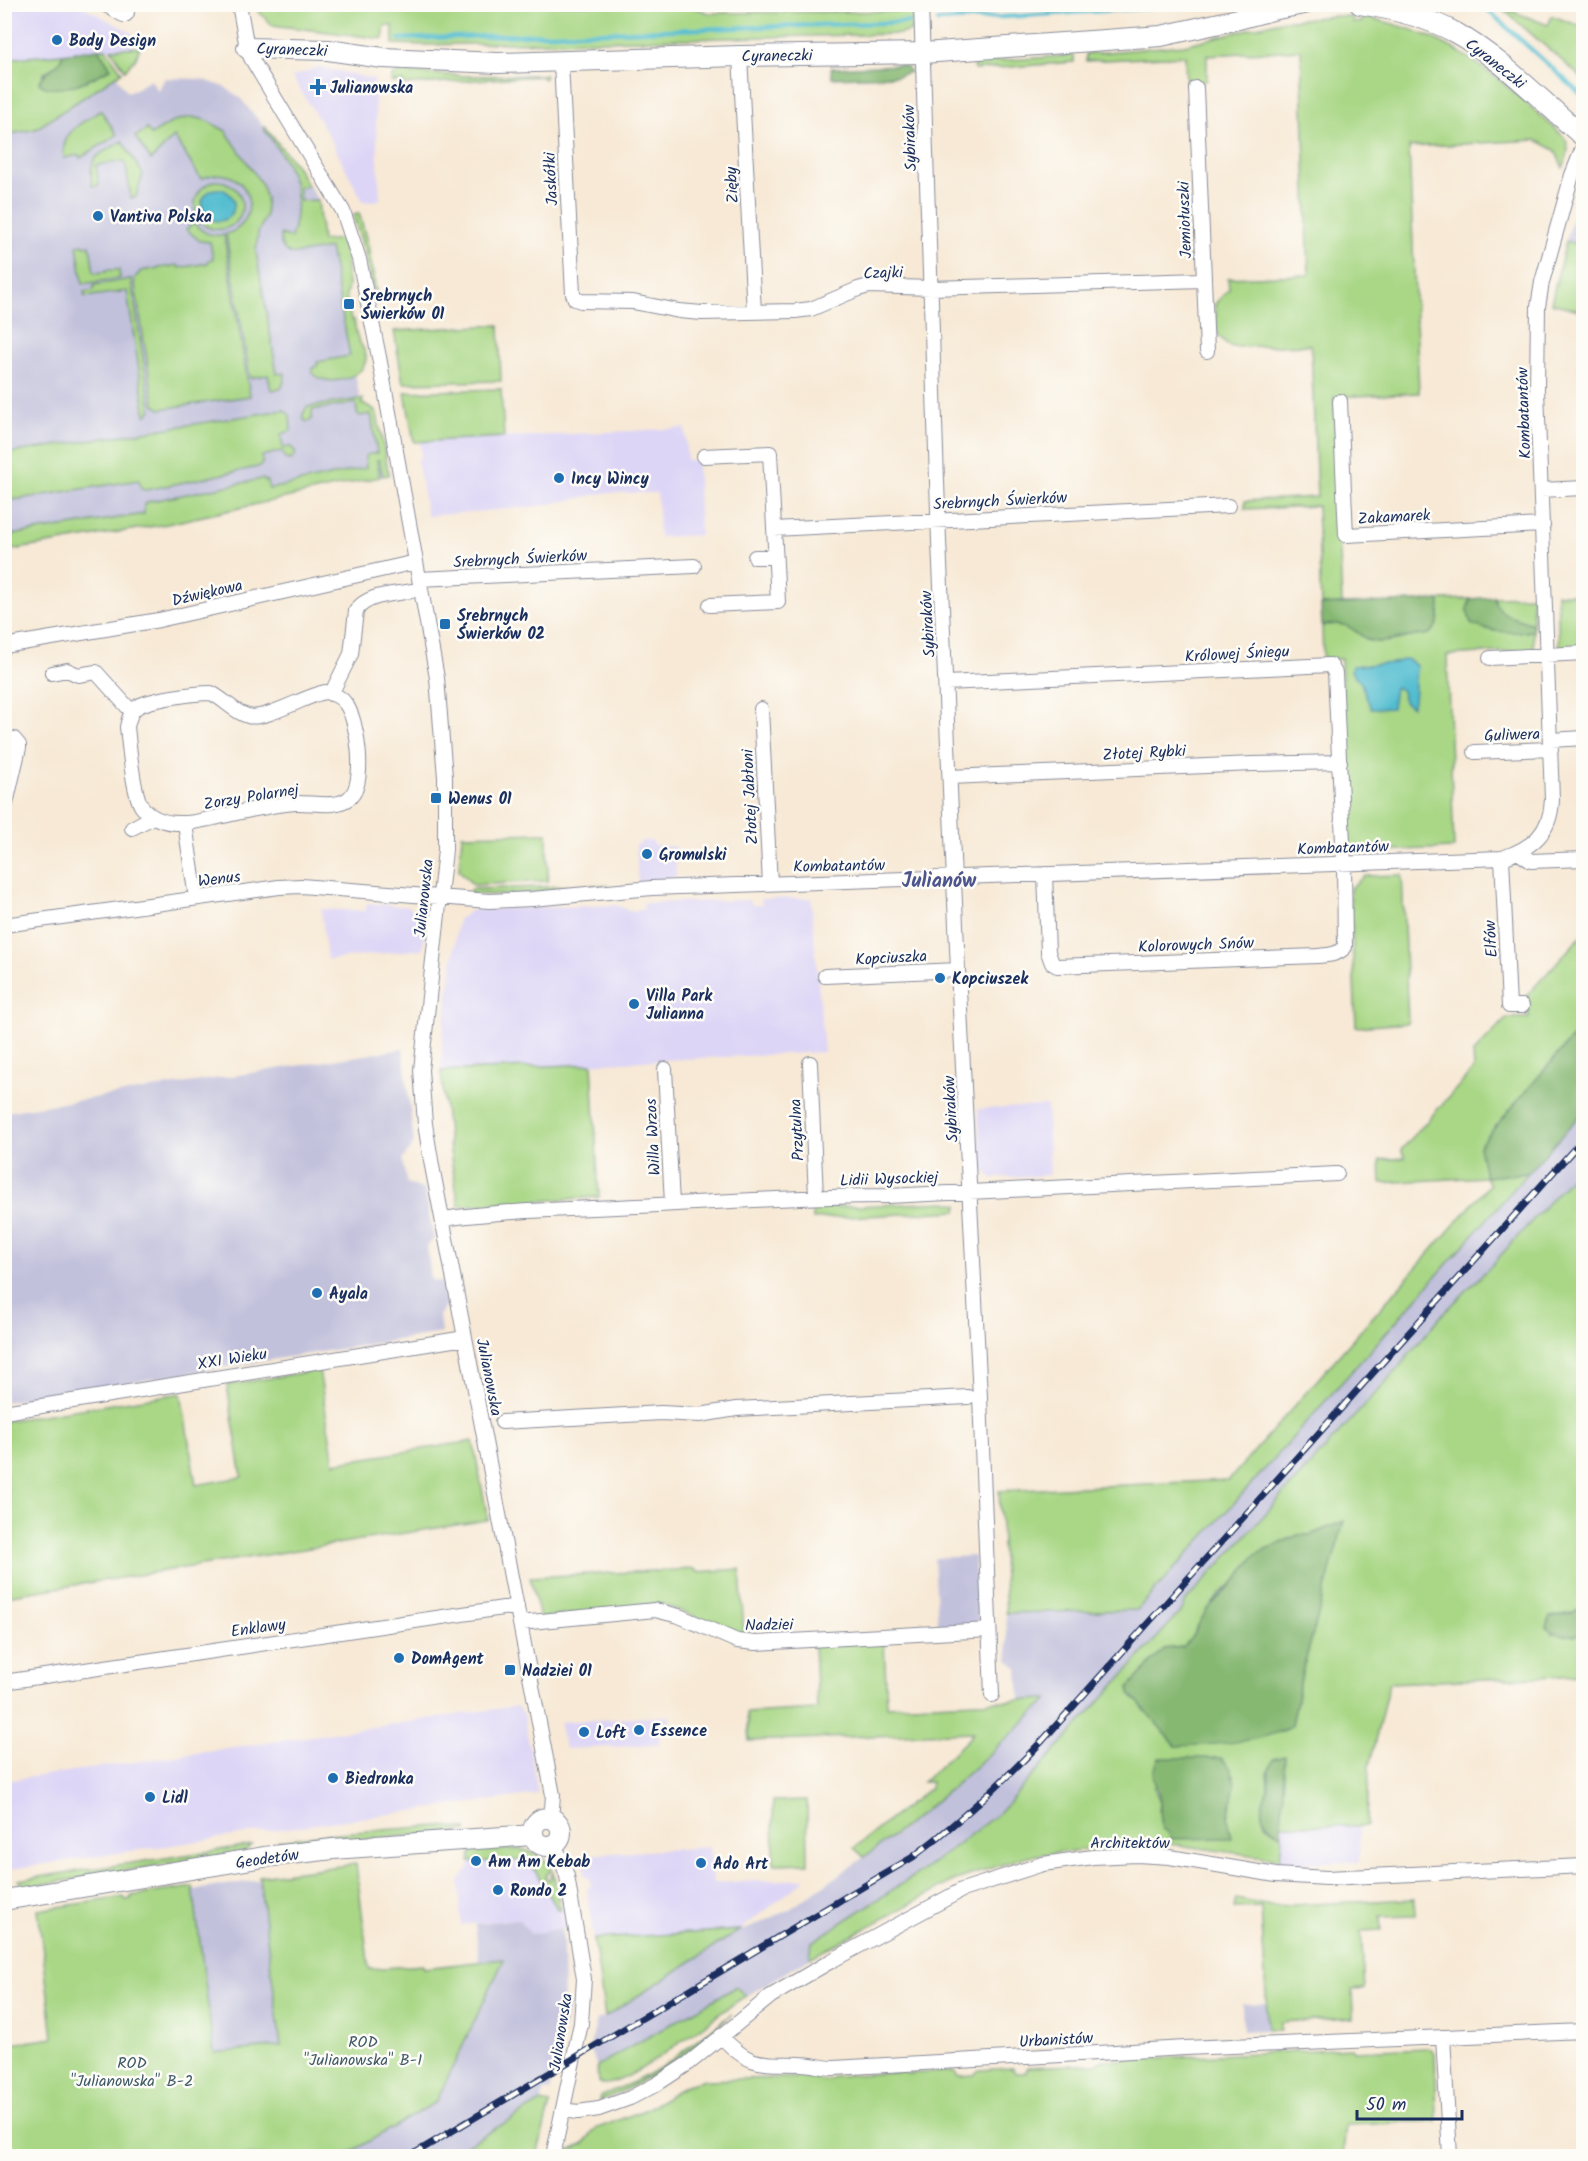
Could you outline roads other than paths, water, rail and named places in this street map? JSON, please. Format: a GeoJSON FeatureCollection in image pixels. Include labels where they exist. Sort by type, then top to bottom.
{"type":"FeatureCollection","features":[{"type":"Feature","properties":{"kind":"street","name":"Julianowska"},"geometry":{"type":"LineString","coordinates":[[239,4],[247,48],[333,194],[350,228],[359,259],[379,357],[437,678],[445,758],[445,850],[424,1036],[422,1070],[424,1124],[553,1795],[549,1819]]}},
{"type":"Feature","properties":{"kind":"street","name":"Sybiraków"},"geometry":{"type":"LineString","coordinates":[[921,4],[954,878],[971,1192]]}},
{"type":"Feature","properties":{"kind":"street","name":"Cyraneczki"},"geometry":{"type":"LineString","coordinates":[[247,48],[328,50],[383,58],[456,63],[561,63],[740,56],[923,53],[1161,36],[1304,4]]}},
{"type":"Feature","properties":{"kind":"street","name":"Cyraneczki"},"geometry":{"type":"LineString","coordinates":[[1360,4],[1409,15],[1454,32],[1512,73],[1584,137]]}},
{"type":"Feature","properties":{"kind":"street","name":"Zięby"},"geometry":{"type":"LineString","coordinates":[[740,56],[754,312]]}},
{"type":"Feature","properties":{"kind":"street","name":"Jaskółki"},"geometry":{"type":"LineString","coordinates":[[561,63],[573,294]]}},
{"type":"Feature","properties":{"kind":"street","name":"Jemiołuszki"},"geometry":{"type":"LineString","coordinates":[[1196,88],[1207,351]]}},
{"type":"Feature","properties":{"kind":"street","name":"Kombatantów"},"geometry":{"type":"LineString","coordinates":[[440,898],[489,901],[652,888],[1502,858],[1519,852],[1542,833],[1552,810],[1537,390],[1538,307],[1542,282],[1572,175],[1584,145]]}},
{"type":"Feature","properties":{"kind":"street","name":"Czajki"},"geometry":{"type":"LineString","coordinates":[[573,294],[575,299],[581,301],[633,302],[679,311],[717,314],[804,310],[869,286],[932,288],[1203,280]]}},
{"type":"Feature","properties":{"kind":"street","name":"Zakamarek"},"geometry":{"type":"LineString","coordinates":[[1340,401],[1346,536],[1543,525]]}},
{"type":"Feature","properties":{"kind":"street"},"geometry":{"type":"LineString","coordinates":[[704,456],[770,453],[778,602],[710,605]]}},
{"type":"Feature","properties":{"kind":"street"},"geometry":{"type":"LineString","coordinates":[[1541,490],[1584,488]]}},
{"type":"Feature","properties":{"kind":"street","name":"Srebrnych Świerków"},"geometry":{"type":"LineString","coordinates":[[774,529],[1228,506]]}},
{"type":"Feature","properties":{"kind":"street"},"geometry":{"type":"LineString","coordinates":[[755,557],[775,556]]}},
{"type":"Feature","properties":{"kind":"street","name":"Dźwiękowa"},"geometry":{"type":"LineString","coordinates":[[4,646],[159,620],[416,562]]}},
{"type":"Feature","properties":{"kind":"street","name":"Srebrnych Świerków"},"geometry":{"type":"LineString","coordinates":[[419,579],[694,566]]}},
{"type":"Feature","properties":{"kind":"street"},"geometry":{"type":"LineString","coordinates":[[132,828],[153,817],[142,807],[136,788],[127,727],[129,717],[135,708],[146,702],[211,693],[242,714],[255,717],[312,694],[325,692],[331,694],[351,654],[356,611],[359,606],[366,600],[411,591]]}},
{"type":"Feature","properties":{"kind":"street"},"geometry":{"type":"LineString","coordinates":[[1490,658],[1584,653]]}},
{"type":"Feature","properties":{"kind":"street","name":"Królowej Śniegu"},"geometry":{"type":"LineString","coordinates":[[946,683],[1330,665],[1335,674],[1344,863]]}},
{"type":"Feature","properties":{"kind":"street"},"geometry":{"type":"LineString","coordinates":[[52,673],[67,670],[78,675],[96,672],[132,712]]}},
{"type":"Feature","properties":{"kind":"street","name":"Zorzy Polarnej"},"geometry":{"type":"LineString","coordinates":[[153,817],[185,824],[295,803],[335,803],[349,799],[357,784],[358,742],[349,708],[344,701],[331,694]]}},
{"type":"Feature","properties":{"kind":"street","name":"Złotej Jabłoni"},"geometry":{"type":"LineString","coordinates":[[761,709],[770,884]]}},
{"type":"Feature","properties":{"kind":"street"},"geometry":{"type":"LineString","coordinates":[[4,738],[14,739],[19,748],[4,812]]}},
{"type":"Feature","properties":{"kind":"street","name":"Guliwera"},"geometry":{"type":"LineString","coordinates":[[1474,752],[1584,738]]}},
{"type":"Feature","properties":{"kind":"street","name":"Złotej Rybki"},"geometry":{"type":"LineString","coordinates":[[950,777],[1340,762]]}},
{"type":"Feature","properties":{"kind":"street","name":"Zorzy Polarnej"},"geometry":{"type":"LineString","coordinates":[[185,824],[196,898]]}},
{"type":"Feature","properties":{"kind":"street"},"geometry":{"type":"LineString","coordinates":[[1519,852],[1531,861],[1584,859]]}},
{"type":"Feature","properties":{"kind":"street","name":"Elfów"},"geometry":{"type":"LineString","coordinates":[[1502,858],[1509,1006],[1522,1006]]}},
{"type":"Feature","properties":{"kind":"street","name":"Kolorowych Snów"},"geometry":{"type":"LineString","coordinates":[[1045,874],[1048,952],[1052,963],[1057,966],[1124,964],[1317,956],[1338,952],[1346,947],[1344,863]]}},
{"type":"Feature","properties":{"kind":"street","name":"Wenus"},"geometry":{"type":"LineString","coordinates":[[4,925],[196,898],[302,886],[440,898]]}},
{"type":"Feature","properties":{"kind":"street","name":"Kopciuszka"},"geometry":{"type":"LineString","coordinates":[[825,976],[958,970]]}},
{"type":"Feature","properties":{"kind":"street","name":"Przytulna"},"geometry":{"type":"LineString","coordinates":[[810,1063],[816,1197]]}},
{"type":"Feature","properties":{"kind":"street","name":"Willa Wrzos"},"geometry":{"type":"LineString","coordinates":[[665,1068],[672,1204]]}},
{"type":"Feature","properties":{"kind":"street","name":"Lidii Wysockiej"},"geometry":{"type":"LineString","coordinates":[[443,1220],[500,1214],[672,1204],[1337,1174]]}},
{"type":"Feature","properties":{"kind":"street"},"geometry":{"type":"LineString","coordinates":[[971,1192],[992,1695]]}},
{"type":"Feature","properties":{"kind":"street","name":"XXI Wieku"},"geometry":{"type":"LineString","coordinates":[[4,1412],[465,1338]]}},
{"type":"Feature","properties":{"kind":"street"},"geometry":{"type":"LineString","coordinates":[[502,1422],[661,1413],[700,1415],[736,1409],[968,1397]]}},
{"type":"Feature","properties":{"kind":"street","name":"Enklawy"},"geometry":{"type":"LineString","coordinates":[[4,1682],[517,1606]]}},
{"type":"Feature","properties":{"kind":"street","name":"Nadziei"},"geometry":{"type":"LineString","coordinates":[[520,1623],[655,1610],[679,1616],[737,1641],[756,1643],[989,1630]]}},
{"type":"Feature","properties":{"kind":"street"},"geometry":{"type":"LineString","coordinates":[[549,1819],[556,1822],[561,1830],[559,1838],[553,1845],[540,1845],[533,1835],[537,1822],[549,1819]]}},
{"type":"Feature","properties":{"kind":"street","name":"Geodetów"},"geometry":{"type":"LineString","coordinates":[[4,1900],[322,1850],[533,1835]]}},
{"type":"Feature","properties":{"kind":"street","name":"Julianowska"},"geometry":{"type":"LineString","coordinates":[[553,1845],[561,1858],[567,1876],[584,1979],[581,2023],[553,2157]]}},
{"type":"Feature","properties":{"kind":"street","name":"Architektów"},"geometry":{"type":"LineString","coordinates":[[721,2036],[771,1996],[914,1915],[983,1882],[1043,1864],[1093,1857],[1170,1857],[1276,1875],[1327,1878],[1584,1866]]}},
{"type":"Feature","properties":{"kind":"street","name":"Urbanistów"},"geometry":{"type":"LineString","coordinates":[[721,2036],[749,2060],[834,2068],[1173,2049],[1584,2031]]}},
{"type":"Feature","properties":{"kind":"street"},"geometry":{"type":"LineString","coordinates":[[563,2110],[599,2109],[630,2098],[674,2073],[721,2036]]}},
{"type":"Feature","properties":{"kind":"street"},"geometry":{"type":"LineString","coordinates":[[1443,2037],[1450,2157]]}},
{"type":"Feature","properties":{"kind":"water"},"geometry":{"type":"Polygon","coordinates":[[[218,189],[229,194],[234,205],[229,216],[218,221],[207,216],[202,205],[207,194],[218,189]]]}},
{"type":"Feature","properties":{"kind":"water"},"geometry":{"type":"Polygon","coordinates":[[[1406,659],[1417,667],[1412,707],[1404,702],[1402,691],[1395,688],[1392,708],[1371,709],[1361,683],[1351,671],[1352,666],[1394,663],[1406,659]]]}},
{"type":"Feature","properties":{"kind":"waterway"},"geometry":{"type":"LineString","coordinates":[[1165,6],[1178,4]]}},
{"type":"Feature","properties":{"kind":"waterway"},"geometry":{"type":"LineString","coordinates":[[1481,4],[1584,97]]}},
{"type":"Feature","properties":{"kind":"waterway"},"geometry":{"type":"LineString","coordinates":[[938,21],[1151,8]]}},
{"type":"Feature","properties":{"kind":"waterway"},"geometry":{"type":"LineString","coordinates":[[399,39],[909,22]]}},
{"type":"Feature","properties":{"kind":"railway"},"geometry":{"type":"LineString","coordinates":[[410,2156],[913,1857],[964,1815],[1043,1740],[1584,1138]]}},
{"type":"Feature","properties":{"kind":"place","name":"Body Design"},"geometry":{"type":"Point","coordinates":[57,40]}},
{"type":"Feature","properties":{"kind":"place","name":"Julianowska"},"geometry":{"type":"Point","coordinates":[318,87]}},
{"type":"Feature","properties":{"kind":"place","name":"Vantiva Polska"},"geometry":{"type":"Point","coordinates":[98,216]}},
{"type":"Feature","properties":{"kind":"place","name":"Srebrnych Świerków 01"},"geometry":{"type":"Point","coordinates":[349,304]}},
{"type":"Feature","properties":{"kind":"place","name":"Incy Wincy"},"geometry":{"type":"Point","coordinates":[559,478]}},
{"type":"Feature","properties":{"kind":"place","name":"Srebrnych Świerków 02"},"geometry":{"type":"Point","coordinates":[445,624]}},
{"type":"Feature","properties":{"kind":"place","name":"Wenus 01"},"geometry":{"type":"Point","coordinates":[436,798]}},
{"type":"Feature","properties":{"kind":"place","name":"Gromulski"},"geometry":{"type":"Point","coordinates":[647,854]}},
{"type":"Feature","properties":{"kind":"place","name":"Kopciuszek"},"geometry":{"type":"Point","coordinates":[940,978]}},
{"type":"Feature","properties":{"kind":"place","name":"Villa Park Julianna"},"geometry":{"type":"Point","coordinates":[634,1004]}},
{"type":"Feature","properties":{"kind":"place","name":"Ayala"},"geometry":{"type":"Point","coordinates":[317,1293]}},
{"type":"Feature","properties":{"kind":"place","name":"DomAgent"},"geometry":{"type":"Point","coordinates":[399,1658]}},
{"type":"Feature","properties":{"kind":"place","name":"Nadziei 01"},"geometry":{"type":"Point","coordinates":[510,1670]}},
{"type":"Feature","properties":{"kind":"place","name":"Essence"},"geometry":{"type":"Point","coordinates":[639,1730]}},
{"type":"Feature","properties":{"kind":"place","name":"Loft"},"geometry":{"type":"Point","coordinates":[584,1732]}},
{"type":"Feature","properties":{"kind":"place","name":"Biedronka"},"geometry":{"type":"Point","coordinates":[333,1778]}},
{"type":"Feature","properties":{"kind":"place","name":"Lidl"},"geometry":{"type":"Point","coordinates":[150,1797]}},
{"type":"Feature","properties":{"kind":"place","name":"Am Am Kebab"},"geometry":{"type":"Point","coordinates":[476,1861]}},
{"type":"Feature","properties":{"kind":"place","name":"Ado Art"},"geometry":{"type":"Point","coordinates":[701,1863]}},
{"type":"Feature","properties":{"kind":"place","name":"Rondo 2"},"geometry":{"type":"Point","coordinates":[498,1890]}},
{"type":"Feature","properties":{"kind":"district","name":"Julianów"},"geometry":{"type":"Point","coordinates":[939,880]}},
{"type":"Feature","properties":{"kind":"park label","name":"ROD \"Julianowska\" B-1"},"geometry":{"type":"Point","coordinates":[363,2050]}},
{"type":"Feature","properties":{"kind":"park label","name":"ROD \"Julianowska\" B-2"},"geometry":{"type":"Point","coordinates":[132,2071]}}]}
